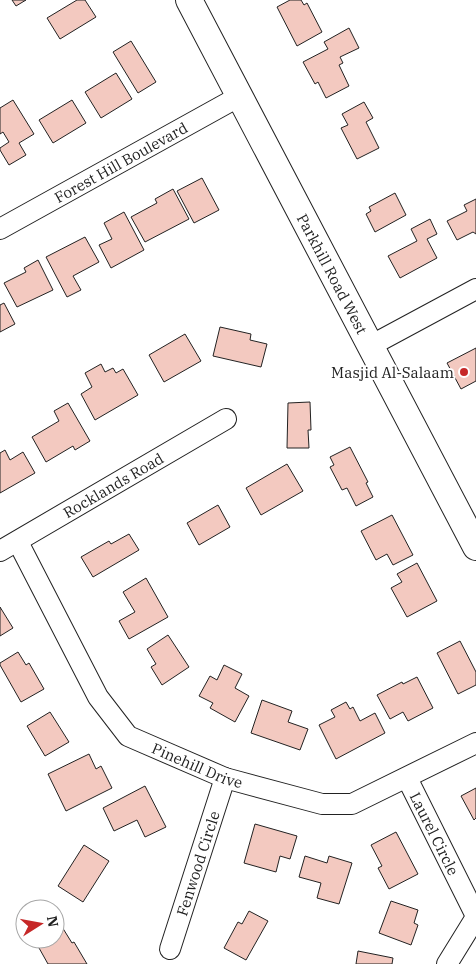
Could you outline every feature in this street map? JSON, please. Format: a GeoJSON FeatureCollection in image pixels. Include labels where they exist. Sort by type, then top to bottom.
{"type":"FeatureCollection","features":[{"type":"Feature","properties":{"kind":"main road","name":"Parkhill Road West"},"geometry":{"type":"LineString","coordinates":[[189,0],[476,547]]}},
{"type":"Feature","properties":{"kind":"street","name":"Forest Hill Boulevard"},"geometry":{"type":"LineString","coordinates":[[0,229],[240,96]]}},
{"type":"Feature","properties":{"kind":"street"},"geometry":{"type":"LineString","coordinates":[[370,346],[476,289]]}},
{"type":"Feature","properties":{"kind":"street","name":"Rocklands Road"},"geometry":{"type":"LineString","coordinates":[[0,552],[226,419]]}},
{"type":"Feature","properties":{"kind":"street","name":"Pinehill Drive"},"geometry":{"type":"LineString","coordinates":[[18,542],[98,696],[128,736],[225,778],[322,804],[352,804],[476,743]]}},
{"type":"Feature","properties":{"kind":"street","name":"Fenwood Circle"},"geometry":{"type":"LineString","coordinates":[[170,950],[225,778]]}},
{"type":"Feature","properties":{"kind":"street","name":"Laurel Circle"},"geometry":{"type":"LineString","coordinates":[[407,778],[476,916],[447,964]]}},
{"type":"Feature","properties":{"kind":"building"},"geometry":{"type":"Polygon","coordinates":[[[12,0],[26,0],[16,6],[12,0]]]}},
{"type":"Feature","properties":{"kind":"building"},"geometry":{"type":"Polygon","coordinates":[[[77,0],[85,0],[96,17],[60,39],[47,18],[77,0]]]}},
{"type":"Feature","properties":{"kind":"building"},"geometry":{"type":"Polygon","coordinates":[[[290,0],[301,0],[304,5],[307,3],[322,32],[297,46],[277,7],[290,0]]]}},
{"type":"Feature","properties":{"kind":"building"},"geometry":{"type":"Polygon","coordinates":[[[349,28],[359,48],[340,57],[343,63],[339,65],[349,86],[326,98],[318,82],[315,84],[303,62],[328,49],[324,42],[349,28]]]}},
{"type":"Feature","properties":{"kind":"building"},"geometry":{"type":"Polygon","coordinates":[[[131,41],[156,82],[138,93],[113,52],[131,41]]]}},
{"type":"Feature","properties":{"kind":"building"},"geometry":{"type":"Polygon","coordinates":[[[116,73],[132,99],[101,118],[85,92],[116,73]]]}},
{"type":"Feature","properties":{"kind":"building"},"geometry":{"type":"Polygon","coordinates":[[[13,100],[34,134],[19,143],[26,155],[9,165],[0,150],[9,142],[3,132],[0,134],[0,108],[13,100]]]}},
{"type":"Feature","properties":{"kind":"building"},"geometry":{"type":"Polygon","coordinates":[[[72,100],[86,123],[53,143],[39,120],[72,100]]]}},
{"type":"Feature","properties":{"kind":"building"},"geometry":{"type":"Polygon","coordinates":[[[364,102],[373,118],[366,122],[379,148],[357,159],[341,128],[348,125],[342,114],[364,102]]]}},
{"type":"Feature","properties":{"kind":"building"},"geometry":{"type":"Polygon","coordinates":[[[202,178],[219,210],[194,223],[177,191],[202,178]]]}},
{"type":"Feature","properties":{"kind":"building"},"geometry":{"type":"Polygon","coordinates":[[[173,189],[189,219],[145,242],[131,217],[157,203],[155,199],[173,189]]]}},
{"type":"Feature","properties":{"kind":"building"},"geometry":{"type":"Polygon","coordinates":[[[395,193],[406,215],[375,232],[366,214],[371,211],[369,207],[395,193]]]}},
{"type":"Feature","properties":{"kind":"building"},"geometry":{"type":"Polygon","coordinates":[[[476,199],[476,234],[473,232],[457,240],[447,221],[467,211],[464,205],[476,199]]]}},
{"type":"Feature","properties":{"kind":"building"},"geometry":{"type":"Polygon","coordinates":[[[124,212],[144,250],[111,268],[99,245],[112,239],[104,223],[124,212]]]}},
{"type":"Feature","properties":{"kind":"building"},"geometry":{"type":"Polygon","coordinates":[[[430,219],[437,234],[427,239],[437,258],[400,278],[388,256],[417,241],[411,229],[430,219]]]}},
{"type":"Feature","properties":{"kind":"building"},"geometry":{"type":"Polygon","coordinates":[[[85,237],[99,262],[73,276],[81,290],[67,297],[46,257],[85,237]]]}},
{"type":"Feature","properties":{"kind":"building"},"geometry":{"type":"Polygon","coordinates":[[[38,260],[53,290],[17,307],[4,283],[26,272],[24,268],[38,260]]]}},
{"type":"Feature","properties":{"kind":"building"},"geometry":{"type":"Polygon","coordinates":[[[4,303],[15,324],[0,332],[0,305],[4,303]]]}},
{"type":"Feature","properties":{"kind":"building"},"geometry":{"type":"Polygon","coordinates":[[[220,327],[251,334],[250,340],[267,344],[261,367],[213,356],[220,327]]]}},
{"type":"Feature","properties":{"kind":"building"},"geometry":{"type":"Polygon","coordinates":[[[185,334],[201,361],[164,382],[149,355],[185,334]]]}},
{"type":"Feature","properties":{"kind":"building","name":"Masjid Al-Salaam"},"geometry":{"type":"Polygon","coordinates":[[[476,348],[476,381],[461,389],[447,363],[476,348]]]}},
{"type":"Feature","properties":{"kind":"building"},"geometry":{"type":"Polygon","coordinates":[[[101,364],[105,372],[113,368],[116,373],[123,369],[138,395],[95,420],[81,394],[92,387],[85,373],[101,364]]]}},
{"type":"Feature","properties":{"kind":"building"},"geometry":{"type":"Polygon","coordinates":[[[310,402],[311,430],[308,430],[309,448],[287,448],[288,403],[310,402]]]}},
{"type":"Feature","properties":{"kind":"building"},"geometry":{"type":"Polygon","coordinates":[[[68,403],[90,441],[75,450],[73,446],[46,462],[32,437],[59,421],[54,411],[68,403]]]}},
{"type":"Feature","properties":{"kind":"building"},"geometry":{"type":"Polygon","coordinates":[[[350,447],[368,482],[366,483],[373,497],[356,506],[347,488],[342,490],[330,467],[334,465],[330,457],[350,447]]]}},
{"type":"Feature","properties":{"kind":"building"},"geometry":{"type":"Polygon","coordinates":[[[5,450],[10,460],[23,452],[35,473],[0,493],[0,453],[5,450]]]}},
{"type":"Feature","properties":{"kind":"building"},"geometry":{"type":"Polygon","coordinates":[[[287,464],[303,491],[261,515],[246,488],[287,464]]]}},
{"type":"Feature","properties":{"kind":"building"},"geometry":{"type":"Polygon","coordinates":[[[218,505],[230,527],[199,545],[187,523],[218,505]]]}},
{"type":"Feature","properties":{"kind":"building"},"geometry":{"type":"Polygon","coordinates":[[[392,515],[413,555],[393,565],[387,554],[376,560],[361,531],[392,515]]]}},
{"type":"Feature","properties":{"kind":"building"},"geometry":{"type":"Polygon","coordinates":[[[129,534],[139,550],[93,577],[81,557],[109,541],[111,544],[129,534]]]}},
{"type":"Feature","properties":{"kind":"building"},"geometry":{"type":"Polygon","coordinates":[[[417,563],[437,601],[407,617],[391,588],[402,582],[397,574],[417,563]]]}},
{"type":"Feature","properties":{"kind":"building"},"geometry":{"type":"Polygon","coordinates":[[[146,578],[168,617],[129,639],[119,621],[135,612],[123,592],[146,578]]]}},
{"type":"Feature","properties":{"kind":"building"},"geometry":{"type":"Polygon","coordinates":[[[0,607],[13,628],[0,636],[0,607]]]}},
{"type":"Feature","properties":{"kind":"building"},"geometry":{"type":"Polygon","coordinates":[[[168,635],[189,667],[162,685],[151,667],[156,664],[147,649],[168,635]]]}},
{"type":"Feature","properties":{"kind":"building"},"geometry":{"type":"Polygon","coordinates":[[[460,641],[476,672],[476,685],[458,694],[437,653],[460,641]]]}},
{"type":"Feature","properties":{"kind":"building"},"geometry":{"type":"Polygon","coordinates":[[[18,652],[26,665],[29,663],[44,689],[21,702],[0,665],[0,663],[18,652]]]}},
{"type":"Feature","properties":{"kind":"building"},"geometry":{"type":"Polygon","coordinates":[[[224,665],[242,674],[235,688],[249,696],[235,722],[210,708],[213,703],[199,696],[210,676],[217,680],[224,665]]]}},
{"type":"Feature","properties":{"kind":"building"},"geometry":{"type":"Polygon","coordinates":[[[417,677],[433,708],[408,721],[403,712],[390,719],[377,695],[402,682],[403,684],[417,677]]]}},
{"type":"Feature","properties":{"kind":"building"},"geometry":{"type":"Polygon","coordinates":[[[262,700],[292,711],[288,722],[308,729],[300,750],[251,733],[262,700]]]}},
{"type":"Feature","properties":{"kind":"building"},"geometry":{"type":"Polygon","coordinates":[[[346,702],[350,709],[353,707],[360,721],[375,713],[385,733],[336,759],[319,725],[335,717],[331,710],[346,702]]]}},
{"type":"Feature","properties":{"kind":"building"},"geometry":{"type":"Polygon","coordinates":[[[50,712],[69,742],[45,756],[27,726],[50,712]]]}},
{"type":"Feature","properties":{"kind":"building"},"geometry":{"type":"Polygon","coordinates":[[[89,754],[96,769],[101,766],[112,788],[66,811],[48,774],[89,754]]]}},
{"type":"Feature","properties":{"kind":"building"},"geometry":{"type":"Polygon","coordinates":[[[145,786],[166,827],[145,837],[137,820],[114,831],[103,808],[145,786]]]}},
{"type":"Feature","properties":{"kind":"building"},"geometry":{"type":"Polygon","coordinates":[[[476,788],[476,818],[474,820],[461,796],[476,788]]]}},
{"type":"Feature","properties":{"kind":"building"},"geometry":{"type":"Polygon","coordinates":[[[255,824],[297,836],[290,859],[280,856],[276,872],[244,863],[255,824]]]}},
{"type":"Feature","properties":{"kind":"building"},"geometry":{"type":"Polygon","coordinates":[[[396,832],[418,874],[389,889],[378,868],[382,866],[371,845],[396,832]]]}},
{"type":"Feature","properties":{"kind":"building"},"geometry":{"type":"Polygon","coordinates":[[[84,845],[109,861],[83,902],[58,886],[84,845]]]}},
{"type":"Feature","properties":{"kind":"building"},"geometry":{"type":"Polygon","coordinates":[[[305,856],[327,863],[329,856],[352,863],[339,904],[317,898],[321,883],[299,877],[305,856]]]}},
{"type":"Feature","properties":{"kind":"building"},"geometry":{"type":"Polygon","coordinates":[[[391,901],[418,910],[414,923],[418,925],[411,945],[379,933],[391,901]]]}},
{"type":"Feature","properties":{"kind":"building"},"geometry":{"type":"Polygon","coordinates":[[[249,911],[268,921],[246,960],[224,948],[238,922],[242,924],[249,911]]]}},
{"type":"Feature","properties":{"kind":"building"},"geometry":{"type":"Polygon","coordinates":[[[65,932],[72,943],[74,942],[87,964],[48,964],[40,949],[65,949],[65,932]]]}},
{"type":"Feature","properties":{"kind":"building"},"geometry":{"type":"Polygon","coordinates":[[[358,951],[393,958],[392,964],[356,964],[358,951]]]}},
{"type":"Feature","properties":{"kind":"place","name":"Masjid Al-Salaam"},"geometry":{"type":"Point","coordinates":[464,372]}}]}
